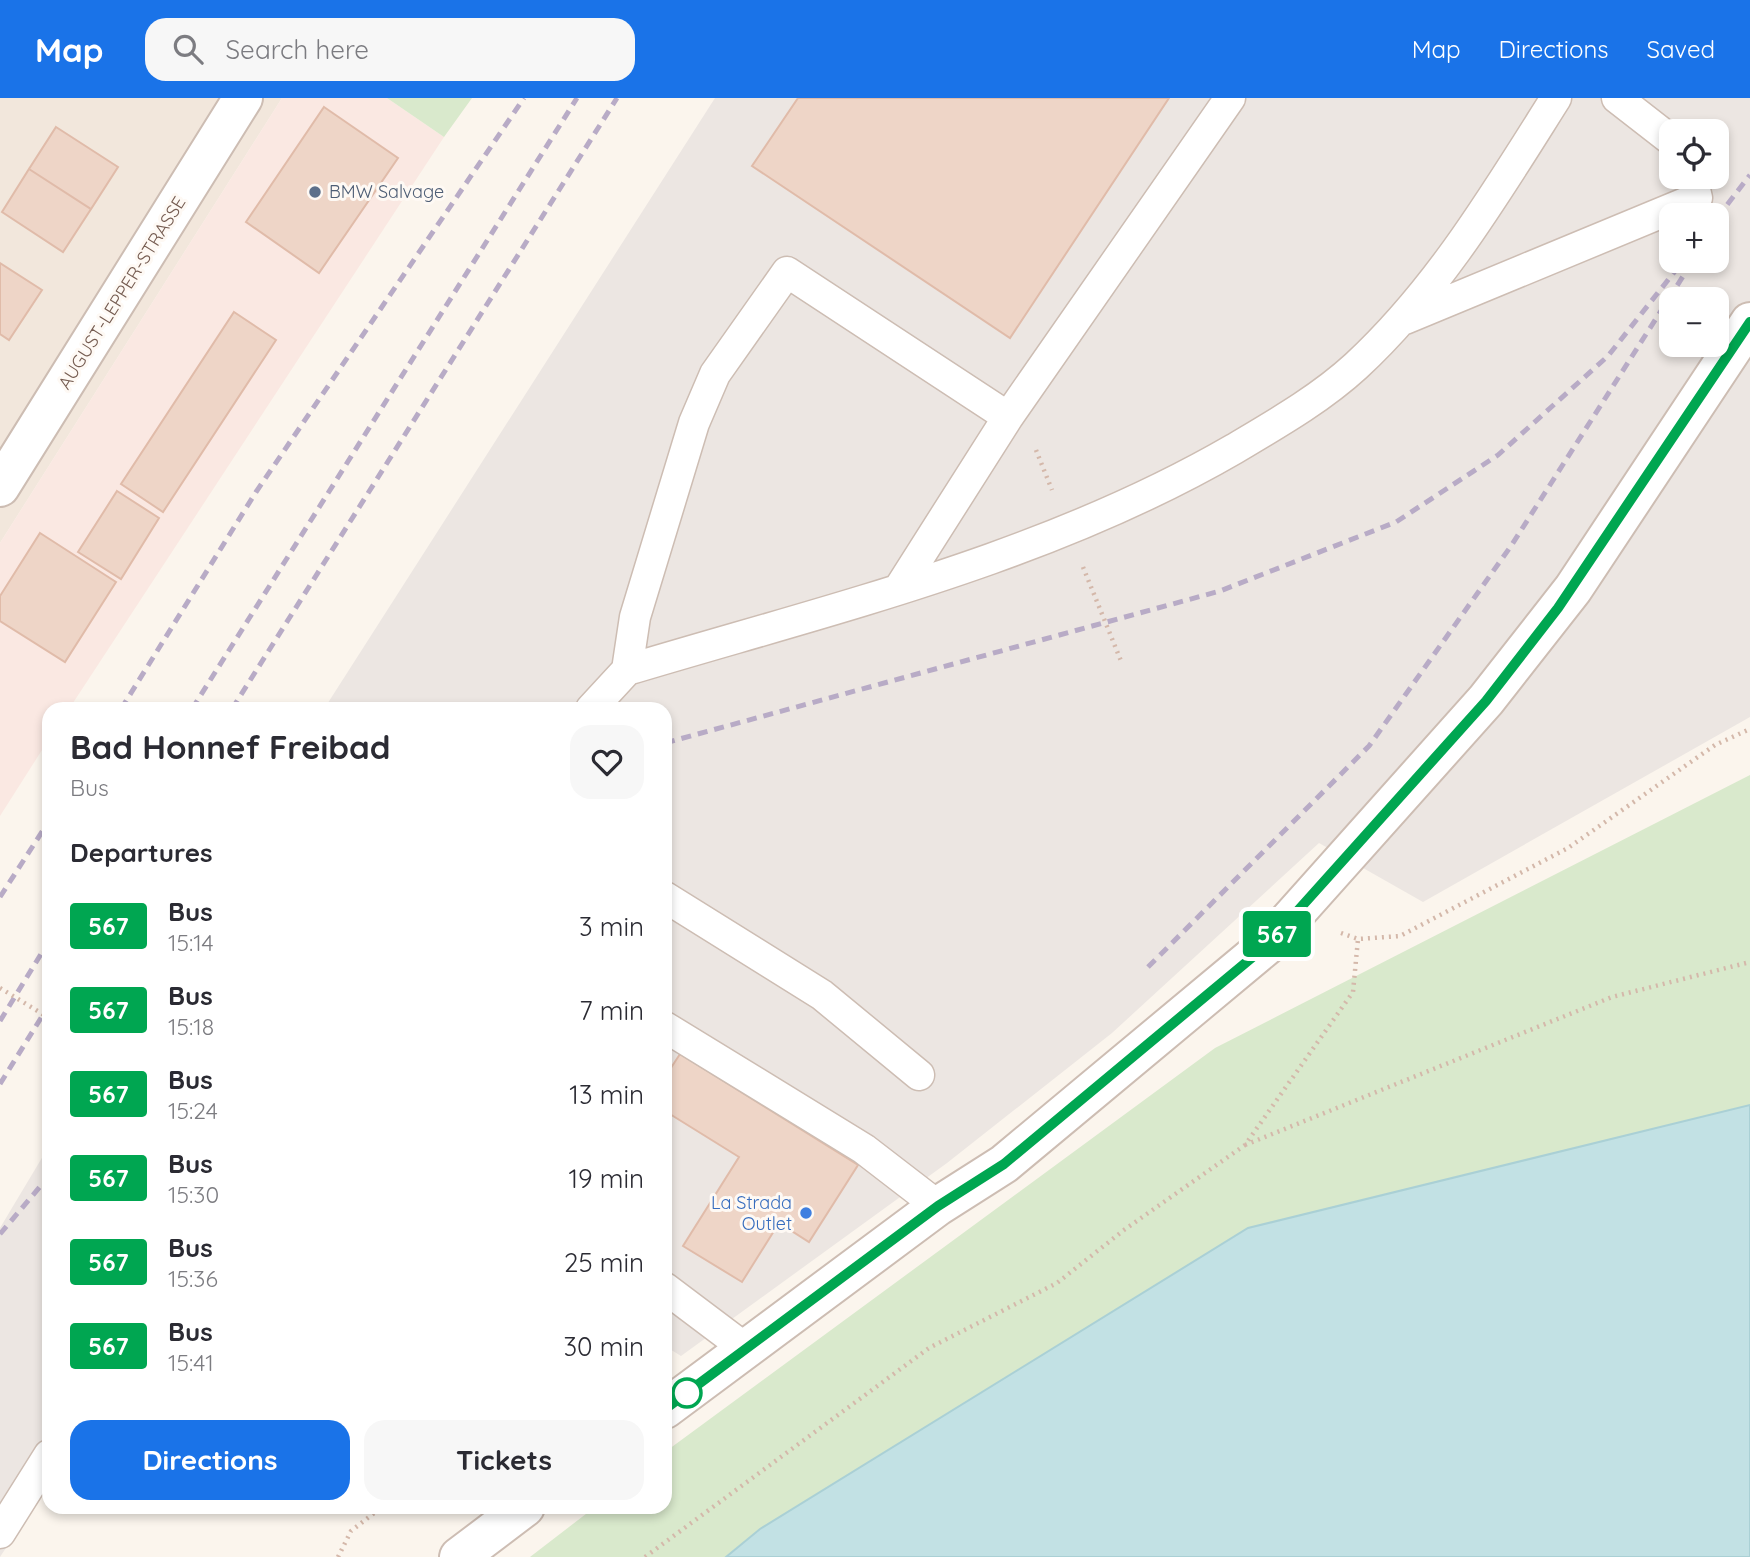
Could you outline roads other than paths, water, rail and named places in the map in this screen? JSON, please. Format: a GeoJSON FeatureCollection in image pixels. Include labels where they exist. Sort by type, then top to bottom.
{"type":"FeatureCollection","features":[{"type":"Feature","properties":{"kind":"street","name":"AUGUST-LEPPER-STRASSE"},"geometry":{"type":"LineString","coordinates":[[0,487],[243,98]]}},
{"type":"Feature","properties":{"kind":"street"},"geometry":{"type":"LineString","coordinates":[[672,1404],[938,1206],[1004,1164],[1267,945],[1486,701],[1573,589],[1750,322]]}},
{"type":"Feature","properties":{"kind":"street"},"geometry":{"type":"LineString","coordinates":[[459,1557],[516,1514]]}},
{"type":"Feature","properties":{"kind":"lane"},"geometry":{"type":"LineString","coordinates":[[900,587],[1008,417],[1230,98]]}},
{"type":"Feature","properties":{"kind":"lane"},"geometry":{"type":"LineString","coordinates":[[597,702],[627,670],[1030,547],[1112,512],[1202,467],[1284,419],[1353,368],[1401,321],[1480,219],[1556,98]]}},
{"type":"Feature","properties":{"kind":"lane"},"geometry":{"type":"LineString","coordinates":[[1617,98],[1659,131]]}},
{"type":"Feature","properties":{"kind":"lane"},"geometry":{"type":"LineString","coordinates":[[1401,321],[1697,198],[1695,189]]}},
{"type":"Feature","properties":{"kind":"lane"},"geometry":{"type":"LineString","coordinates":[[627,670],[635,617],[694,424],[715,374],[787,272],[1008,417]]}},
{"type":"Feature","properties":{"kind":"lane"},"geometry":{"type":"LineString","coordinates":[[672,901],[821,995],[919,1075]]}},
{"type":"Feature","properties":{"kind":"lane"},"geometry":{"type":"LineString","coordinates":[[672,1031],[864,1149],[938,1206]]}},
{"type":"Feature","properties":{"kind":"lane"},"geometry":{"type":"LineString","coordinates":[[672,1293],[746,1349]]}},
{"type":"Feature","properties":{"kind":"lane"},"geometry":{"type":"LineString","coordinates":[[0,1534],[42,1466]]}},
{"type":"Feature","properties":{"kind":"water"},"geometry":{"type":"Polygon","coordinates":[[[1750,1105],[1750,1557],[726,1557],[760,1529],[1248,1228],[1750,1105]]]}},
{"type":"Feature","properties":{"kind":"railway"},"geometry":{"type":"LineString","coordinates":[[125,702],[256,492],[524,98]]}},
{"type":"Feature","properties":{"kind":"railway"},"geometry":{"type":"LineString","coordinates":[[196,702],[577,98]]}},
{"type":"Feature","properties":{"kind":"railway"},"geometry":{"type":"LineString","coordinates":[[236,702],[617,98]]}},
{"type":"Feature","properties":{"kind":"railway"},"geometry":{"type":"LineString","coordinates":[[1729,203],[1750,175]]}},
{"type":"Feature","properties":{"kind":"railway"},"geometry":{"type":"LineString","coordinates":[[672,741],[1220,591],[1396,522],[1498,455],[1608,356],[1674,273]]}},
{"type":"Feature","properties":{"kind":"railway"},"geometry":{"type":"LineString","coordinates":[[1148,967],[1369,746],[1511,546],[1685,273]]}},
{"type":"Feature","properties":{"kind":"railway"},"geometry":{"type":"LineString","coordinates":[[0,897],[42,832]]}},
{"type":"Feature","properties":{"kind":"railway"},"geometry":{"type":"LineString","coordinates":[[0,1021],[42,952]]}},
{"type":"Feature","properties":{"kind":"railway"},"geometry":{"type":"LineString","coordinates":[[0,1084],[42,1016]]}},
{"type":"Feature","properties":{"kind":"railway"},"geometry":{"type":"LineString","coordinates":[[0,1234],[42,1184]]}},
{"type":"Feature","properties":{"kind":"place","name":"BMW Salvage"},"geometry":{"type":"Point","coordinates":[315,192]}},
{"type":"Feature","properties":{"kind":"place","name":"La Strada Outlet"},"geometry":{"type":"Point","coordinates":[806,1213]}}]}
